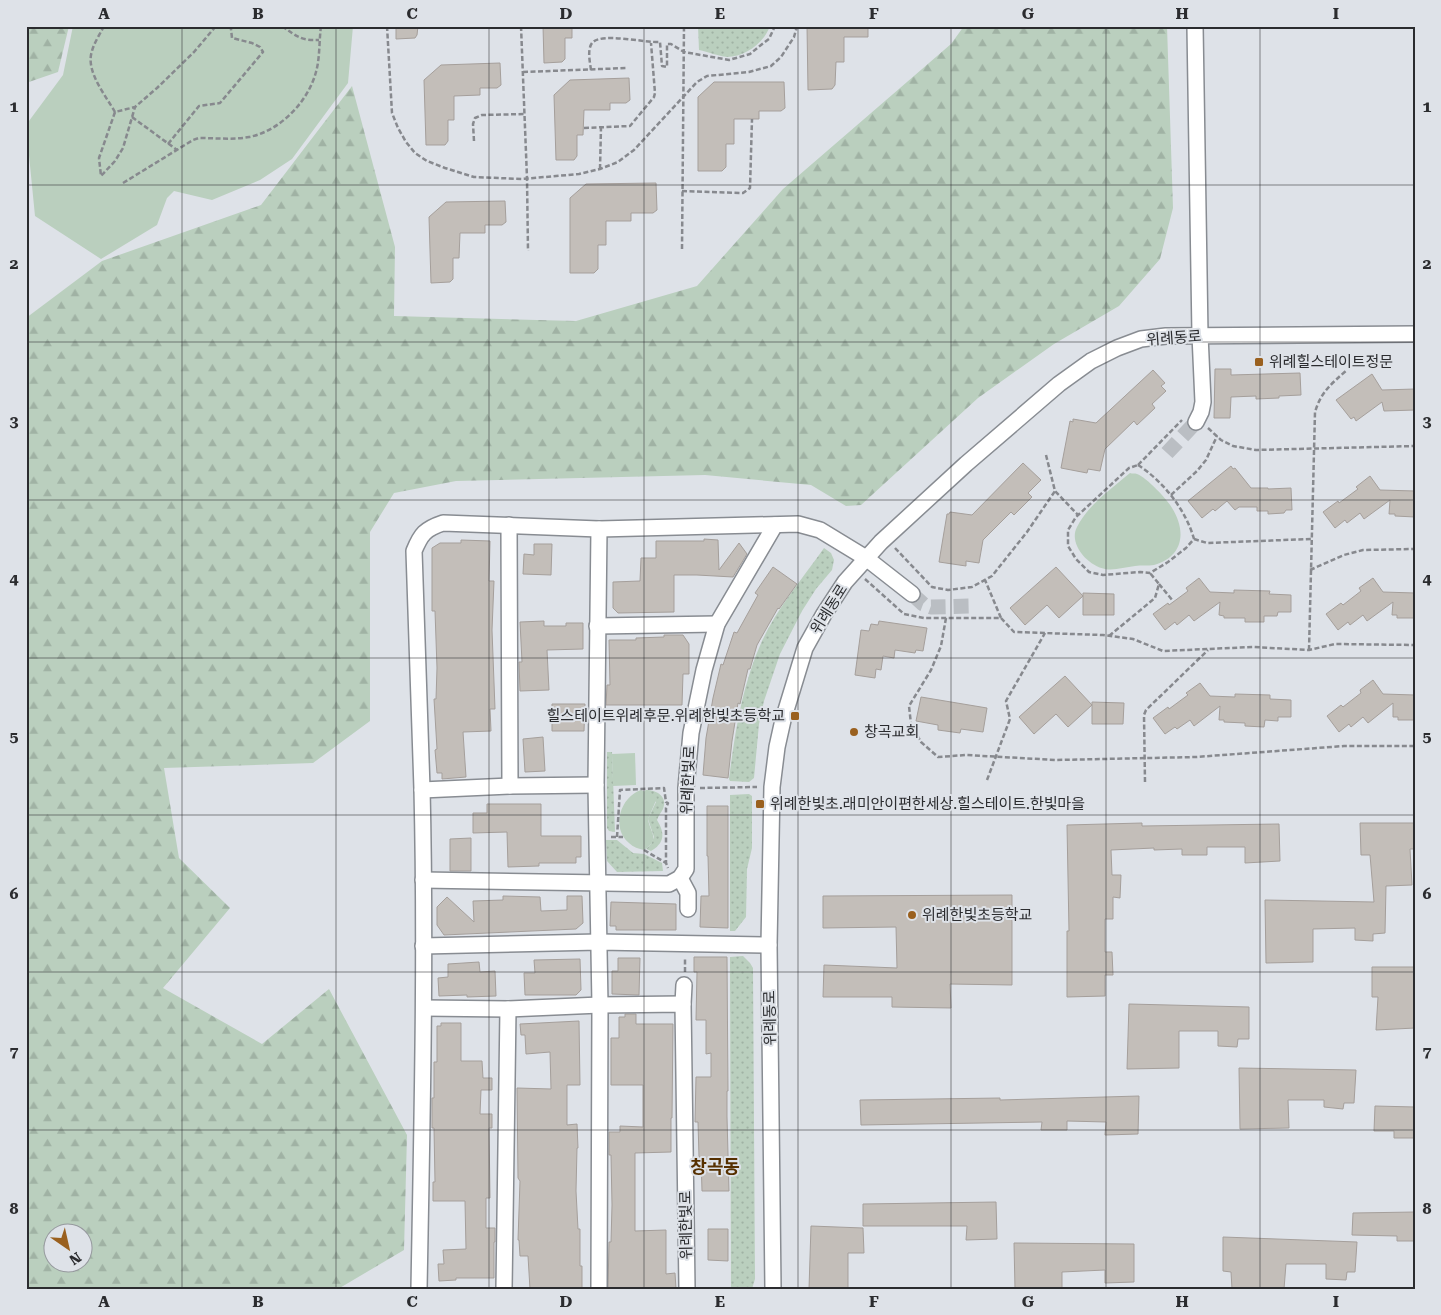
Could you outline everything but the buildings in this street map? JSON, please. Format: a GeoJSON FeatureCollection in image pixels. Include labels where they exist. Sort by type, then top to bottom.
{"type":"FeatureCollection","features":[{"type":"Feature","properties":{"kind":"street"},"geometry":{"type":"LineString","coordinates":[[1193,419],[1201,412],[1202,402],[1195,26]]}},
{"type":"Feature","properties":{"kind":"street","name":"위례동로"},"geometry":{"type":"LineString","coordinates":[[773,1289],[769,945],[772,787],[777,747],[783,720],[805,648],[845,582],[886,538],[966,464],[1059,384],[1091,361],[1117,348],[1141,340],[1166,336],[1415,334]]}},
{"type":"Feature","properties":{"kind":"street"},"geometry":{"type":"LineString","coordinates":[[419,1289],[424,1008],[422,790],[414,551],[421,536],[430,527],[443,523],[599,529],[798,524],[820,530],[866,558],[912,594]]}},
{"type":"Feature","properties":{"kind":"street"},"geometry":{"type":"LineString","coordinates":[[509,525],[510,786]]}},
{"type":"Feature","properties":{"kind":"street","name":"위례한빛로"},"geometry":{"type":"LineString","coordinates":[[680,878],[686,869],[686,788],[691,733],[704,670],[718,624],[775,525]]}},
{"type":"Feature","properties":{"kind":"street"},"geometry":{"type":"LineString","coordinates":[[599,529],[596,784],[600,1005],[599,1289]]}},
{"type":"Feature","properties":{"kind":"street"},"geometry":{"type":"LineString","coordinates":[[597,626],[718,624]]}},
{"type":"Feature","properties":{"kind":"street"},"geometry":{"type":"LineString","coordinates":[[422,790],[596,784]]}},
{"type":"Feature","properties":{"kind":"street"},"geometry":{"type":"LineString","coordinates":[[423,880],[669,884],[680,878],[688,894],[688,908]]}},
{"type":"Feature","properties":{"kind":"street"},"geometry":{"type":"LineString","coordinates":[[423,946],[599,942],[769,945]]}},
{"type":"Feature","properties":{"kind":"street","name":"위례한빛로"},"geometry":{"type":"LineString","coordinates":[[684,985],[687,1289]]}},
{"type":"Feature","properties":{"kind":"street"},"geometry":{"type":"LineString","coordinates":[[424,1008],[508,1009],[683,1004]]}},
{"type":"Feature","properties":{"kind":"street"},"geometry":{"type":"LineString","coordinates":[[504,1289],[508,1009]]}},
{"type":"Feature","properties":{"kind":"path"},"geometry":{"type":"LineString","coordinates":[[104,26],[91,52],[90,62],[98,83],[115,112],[99,158],[101,176],[115,161],[123,148],[135,107]]}},
{"type":"Feature","properties":{"kind":"path"},"geometry":{"type":"LineString","coordinates":[[115,112],[135,107],[194,52],[216,26]]}},
{"type":"Feature","properties":{"kind":"path"},"geometry":{"type":"LineString","coordinates":[[168,144],[199,106],[220,103],[262,52],[260,47],[252,43],[232,38],[229,26]]}},
{"type":"Feature","properties":{"kind":"path"},"geometry":{"type":"LineString","coordinates":[[282,26],[300,39],[309,41],[319,40]]}},
{"type":"Feature","properties":{"kind":"path"},"geometry":{"type":"LineString","coordinates":[[123,183],[193,140],[199,138],[239,138],[252,136],[270,130],[284,120],[294,111],[307,94],[313,82],[321,26]]}},
{"type":"Feature","properties":{"kind":"path"},"geometry":{"type":"LineString","coordinates":[[387,26],[392,113],[406,142],[415,153],[427,161],[474,177],[527,178],[579,174],[618,162],[634,150],[697,82],[707,76],[749,72],[771,66],[781,56],[794,37],[797,26]]}},
{"type":"Feature","properties":{"kind":"path"},"geometry":{"type":"LineString","coordinates":[[521,26],[528,251]]}},
{"type":"Feature","properties":{"kind":"path"},"geometry":{"type":"LineString","coordinates":[[682,249],[684,26]]}},
{"type":"Feature","properties":{"kind":"path"},"geometry":{"type":"LineString","coordinates":[[591,70],[589,51],[591,44],[597,39],[614,37],[651,43],[660,42],[662,66],[667,67],[667,44],[671,44],[684,52],[729,60],[750,54],[769,39],[775,26]]}},
{"type":"Feature","properties":{"kind":"path"},"geometry":{"type":"LineString","coordinates":[[584,128],[630,126],[654,97],[651,43]]}},
{"type":"Feature","properties":{"kind":"path"},"geometry":{"type":"LineString","coordinates":[[523,72],[627,68]]}},
{"type":"Feature","properties":{"kind":"path"},"geometry":{"type":"LineString","coordinates":[[474,141],[473,124],[475,118],[482,115],[525,114]]}},
{"type":"Feature","properties":{"kind":"path"},"geometry":{"type":"LineString","coordinates":[[132,116],[177,150]]}},
{"type":"Feature","properties":{"kind":"path"},"geometry":{"type":"LineString","coordinates":[[682,191],[743,192],[750,188],[752,119]]}},
{"type":"Feature","properties":{"kind":"path"},"geometry":{"type":"LineString","coordinates":[[600,169],[601,127]]}},
{"type":"Feature","properties":{"kind":"path"},"geometry":{"type":"LineString","coordinates":[[1308,650],[1314,412],[1319,399],[1347,370]]}},
{"type":"Feature","properties":{"kind":"path"},"geometry":{"type":"LineString","coordinates":[[1173,601],[1150,574],[1140,572],[1103,575],[1089,572],[1076,559],[1068,546],[1068,530],[1078,515],[1129,468],[1138,465],[1193,419],[1221,440],[1233,446],[1256,450],[1415,446]]}},
{"type":"Feature","properties":{"kind":"path"},"geometry":{"type":"LineString","coordinates":[[1170,495],[1197,471],[1206,460],[1217,436]]}},
{"type":"Feature","properties":{"kind":"path"},"geometry":{"type":"LineString","coordinates":[[1046,455],[1056,491],[1078,515]]}},
{"type":"Feature","properties":{"kind":"path"},"geometry":{"type":"LineString","coordinates":[[1138,465],[1170,495],[1190,526],[1194,540]]}},
{"type":"Feature","properties":{"kind":"path"},"geometry":{"type":"LineString","coordinates":[[886,538],[932,587],[948,590],[972,587],[992,576],[1056,491]]}},
{"type":"Feature","properties":{"kind":"path"},"geometry":{"type":"LineString","coordinates":[[1194,540],[1206,543],[1311,539]]}},
{"type":"Feature","properties":{"kind":"path"},"geometry":{"type":"LineString","coordinates":[[1150,574],[1168,562],[1194,540]]}},
{"type":"Feature","properties":{"kind":"path"},"geometry":{"type":"LineString","coordinates":[[1310,570],[1344,554],[1364,550],[1415,549]]}},
{"type":"Feature","properties":{"kind":"path"},"geometry":{"type":"LineString","coordinates":[[855,571],[904,614],[924,618],[1001,618]]}},
{"type":"Feature","properties":{"kind":"path"},"geometry":{"type":"LineString","coordinates":[[985,580],[1001,618],[1014,632],[1109,636],[1133,639],[1163,651],[1252,647],[1308,650],[1335,644],[1415,645]]}},
{"type":"Feature","properties":{"kind":"path"},"geometry":{"type":"LineString","coordinates":[[1109,636],[1155,598],[1159,584]]}},
{"type":"Feature","properties":{"kind":"path"},"geometry":{"type":"LineString","coordinates":[[946,618],[941,646],[930,670],[909,706],[911,724],[921,742],[938,757],[966,755],[1056,760],[1196,757],[1344,746],[1415,746]]}},
{"type":"Feature","properties":{"kind":"path"},"geometry":{"type":"LineString","coordinates":[[987,780],[1010,718],[1006,701],[1044,633]]}},
{"type":"Feature","properties":{"kind":"path"},"geometry":{"type":"LineString","coordinates":[[1145,782],[1144,715],[1146,710],[1209,648]]}},
{"type":"Feature","properties":{"kind":"path"},"geometry":{"type":"LineString","coordinates":[[686,788],[772,787]]}},
{"type":"Feature","properties":{"kind":"path"},"geometry":{"type":"LineString","coordinates":[[623,837],[617,837],[620,790],[664,788],[666,802],[668,803],[666,808],[666,863],[644,850]]}},
{"type":"Feature","properties":{"kind":"path"},"geometry":{"type":"LineString","coordinates":[[684,985],[686,943]]}},
{"type":"Feature","properties":{"kind":"green space"},"geometry":{"type":"Polygon","coordinates":[[[26,26],[69,26],[58,72],[26,83],[26,26]]]}},
{"type":"Feature","properties":{"kind":"green space"},"geometry":{"type":"Polygon","coordinates":[[[73,26],[353,26],[348,83],[292,159],[260,180],[212,200],[174,191],[167,198],[157,225],[101,259],[35,216],[26,125],[63,75],[73,26]]]}},
{"type":"Feature","properties":{"kind":"green space"},"geometry":{"type":"Polygon","coordinates":[[[698,26],[770,26],[763,38],[753,48],[740,55],[727,57],[699,50],[698,26]]]}},
{"type":"Feature","properties":{"kind":"green space"},"geometry":{"type":"Polygon","coordinates":[[[964,26],[1167,26],[1173,208],[1160,259],[1119,306],[1054,344],[978,398],[861,505],[846,506],[811,485],[705,475],[456,481],[394,493],[370,532],[370,721],[313,763],[164,768],[179,858],[230,908],[163,988],[262,1044],[329,989],[407,1135],[404,1250],[338,1289],[26,1289],[26,318],[102,261],[261,205],[352,86],[395,247],[394,316],[576,321],[697,286],[783,189],[951,44],[964,26]]]}},
{"type":"Feature","properties":{"kind":"green space"},"geometry":{"type":"Polygon","coordinates":[[[1130,473],[1137,474],[1146,479],[1170,504],[1180,526],[1180,543],[1171,556],[1154,565],[1112,570],[1105,569],[1092,564],[1086,559],[1077,547],[1075,534],[1082,519],[1094,504],[1130,473]]]}},
{"type":"Feature","properties":{"kind":"green space"},"geometry":{"type":"Polygon","coordinates":[[[824,548],[831,553],[834,560],[832,570],[816,589],[802,611],[780,654],[764,701],[759,724],[754,778],[749,782],[730,781],[731,761],[740,709],[755,658],[775,617],[824,548]]]}},
{"type":"Feature","properties":{"kind":"green space"},"geometry":{"type":"Polygon","coordinates":[[[607,752],[612,752],[615,832],[609,831],[607,828],[607,752]]]}},
{"type":"Feature","properties":{"kind":"green space"},"geometry":{"type":"Polygon","coordinates":[[[635,753],[636,785],[613,786],[612,754],[635,753]]]}},
{"type":"Feature","properties":{"kind":"green space"},"geometry":{"type":"Polygon","coordinates":[[[641,790],[657,798],[648,819],[653,839],[644,850],[632,846],[623,837],[619,821],[623,806],[628,799],[641,790]]]}},
{"type":"Feature","properties":{"kind":"green space"},"geometry":{"type":"Polygon","coordinates":[[[644,791],[658,793],[664,801],[663,809],[657,820],[662,833],[661,841],[651,851],[646,849],[654,837],[648,819],[656,802],[644,791]]]}},
{"type":"Feature","properties":{"kind":"green space"},"geometry":{"type":"Polygon","coordinates":[[[749,794],[752,796],[752,848],[747,869],[746,917],[735,931],[730,931],[730,795],[749,794]]]}},
{"type":"Feature","properties":{"kind":"green space"},"geometry":{"type":"Polygon","coordinates":[[[606,840],[617,840],[633,853],[644,854],[662,863],[663,871],[617,872],[607,861],[606,840]]]}},
{"type":"Feature","properties":{"kind":"green space"},"geometry":{"type":"Polygon","coordinates":[[[743,956],[753,968],[755,1279],[752,1289],[731,1289],[730,957],[743,956]]]}},
{"type":"Feature","properties":{"kind":"tunnel"},"geometry":{"type":"LineString","coordinates":[[1167,453],[1196,422]]}},
{"type":"Feature","properties":{"kind":"tunnel"},"geometry":{"type":"LineString","coordinates":[[912,594],[923,604],[931,607],[973,606]]}},
{"type":"Feature","properties":{"kind":"place","name":"위례힐스테이트정문"},"geometry":{"type":"Point","coordinates":[1259,362]}},
{"type":"Feature","properties":{"kind":"place","name":"힐스테이트위례후문.위례한빛초등학교"},"geometry":{"type":"Point","coordinates":[795,716]}},
{"type":"Feature","properties":{"kind":"place","name":"창곡교회"},"geometry":{"type":"Point","coordinates":[854,732]}},
{"type":"Feature","properties":{"kind":"place","name":"위례한빛초.래미안이편한세상.힐스테이트.한빛마을"},"geometry":{"type":"Point","coordinates":[760,804]}},
{"type":"Feature","properties":{"kind":"place","name":"위례한빛초등학교"},"geometry":{"type":"Point","coordinates":[912,915]}},
{"type":"Feature","properties":{"kind":"district","name":"창곡동"},"geometry":{"type":"Point","coordinates":[715,1166]}}]}
